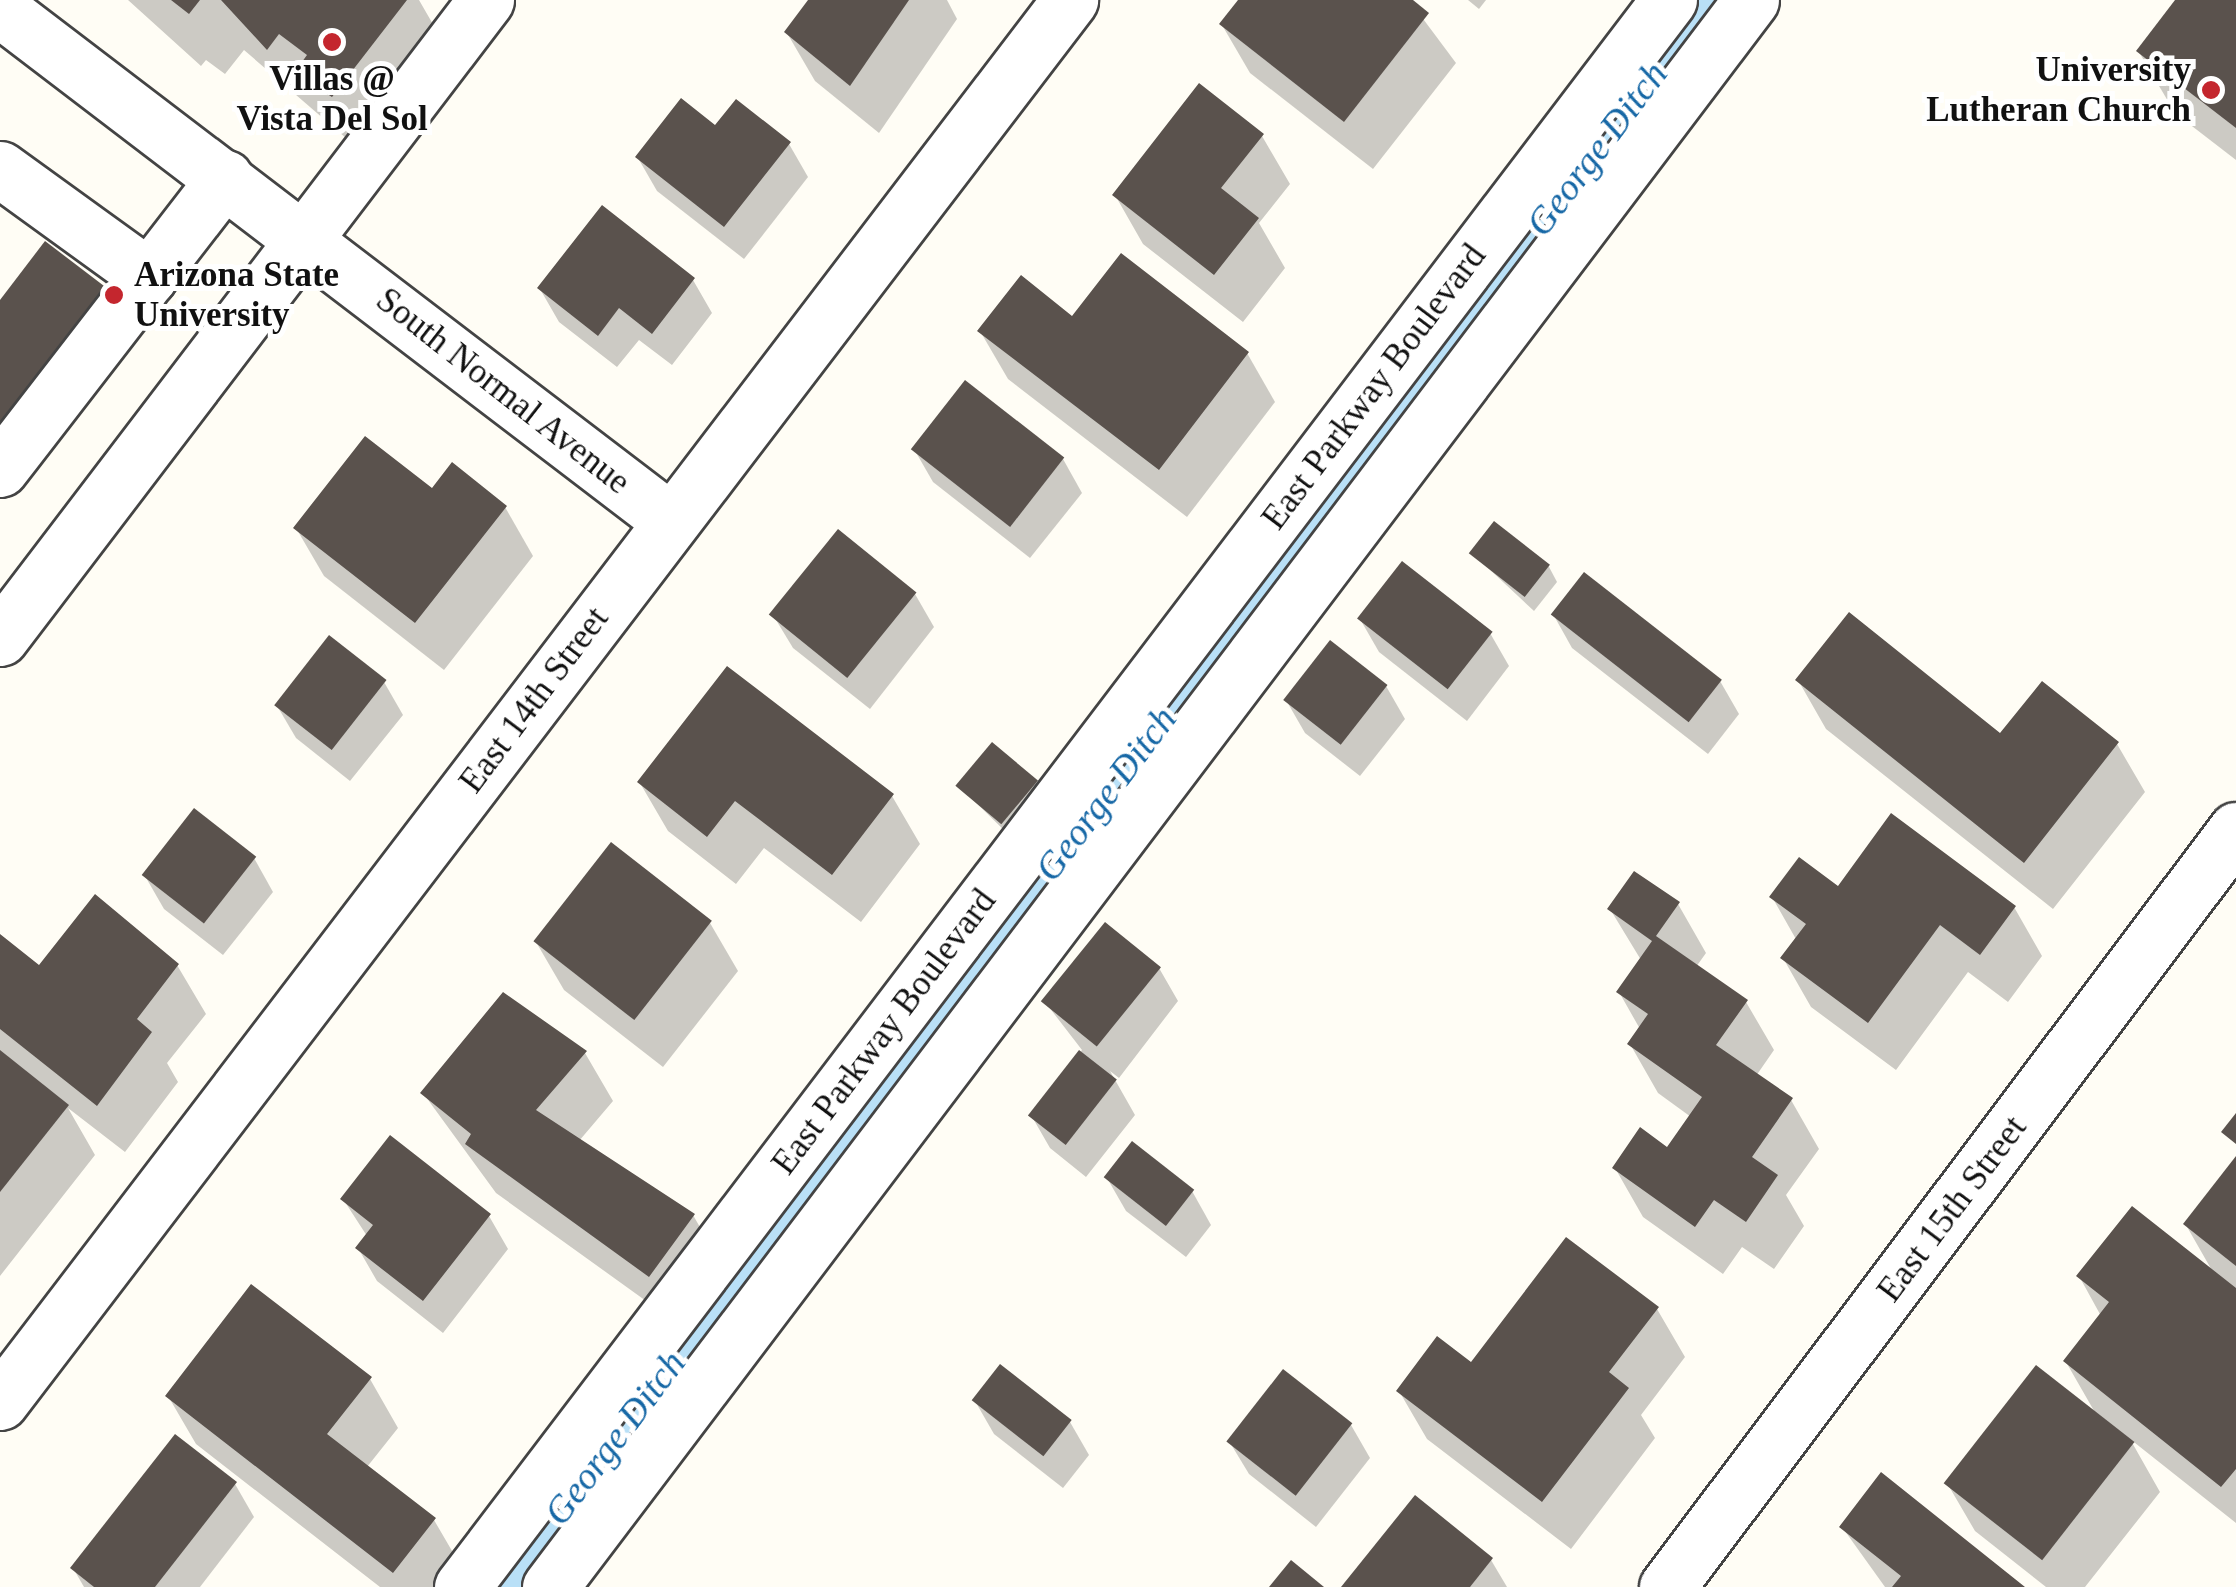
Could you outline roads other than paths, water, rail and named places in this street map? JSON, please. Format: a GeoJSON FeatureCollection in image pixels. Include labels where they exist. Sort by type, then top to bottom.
{"type":"FeatureCollection","features":[{"type":"Feature","properties":{"kind":"street"},"geometry":{"type":"LineString","coordinates":[[0,638],[486,0]]}},
{"type":"Feature","properties":{"kind":"street","name":"East 14th Street"},"geometry":{"type":"LineString","coordinates":[[0,1402],[1070,0]]}},
{"type":"Feature","properties":{"kind":"street","name":"East Parkway Boulevard"},"geometry":{"type":"LineString","coordinates":[[462,1587],[1669,0]]}},
{"type":"Feature","properties":{"kind":"street","name":"East Parkway Boulevard"},"geometry":{"type":"LineString","coordinates":[[550,1587],[1751,0]]}},
{"type":"Feature","properties":{"kind":"street","name":"South Normal Avenue"},"geometry":{"type":"LineString","coordinates":[[0,9],[306,238],[671,521]]}},
{"type":"Feature","properties":{"kind":"street"},"geometry":{"type":"LineString","coordinates":[[0,169],[149,277]]}},
{"type":"Feature","properties":{"kind":"street"},"geometry":{"type":"LineString","coordinates":[[0,469],[225,178]]}},
{"type":"Feature","properties":{"kind":"street","name":"East 15th Street"},"geometry":{"type":"LineString","coordinates":[[1667,1587],[2236,830]]}},
{"type":"Feature","properties":{"kind":"waterway","name":"George Ditch"},"geometry":{"type":"LineString","coordinates":[[501,1587],[1710,0]]}},
{"type":"Feature","properties":{"kind":"place","name":"Villas @ Vista Del Sol"},"geometry":{"type":"Point","coordinates":[332,42]}},
{"type":"Feature","properties":{"kind":"place","name":"University Lutheran Church"},"geometry":{"type":"Point","coordinates":[2211,90]}},
{"type":"Feature","properties":{"kind":"place","name":"Arizona State University"},"geometry":{"type":"Point","coordinates":[114,295]}}]}
